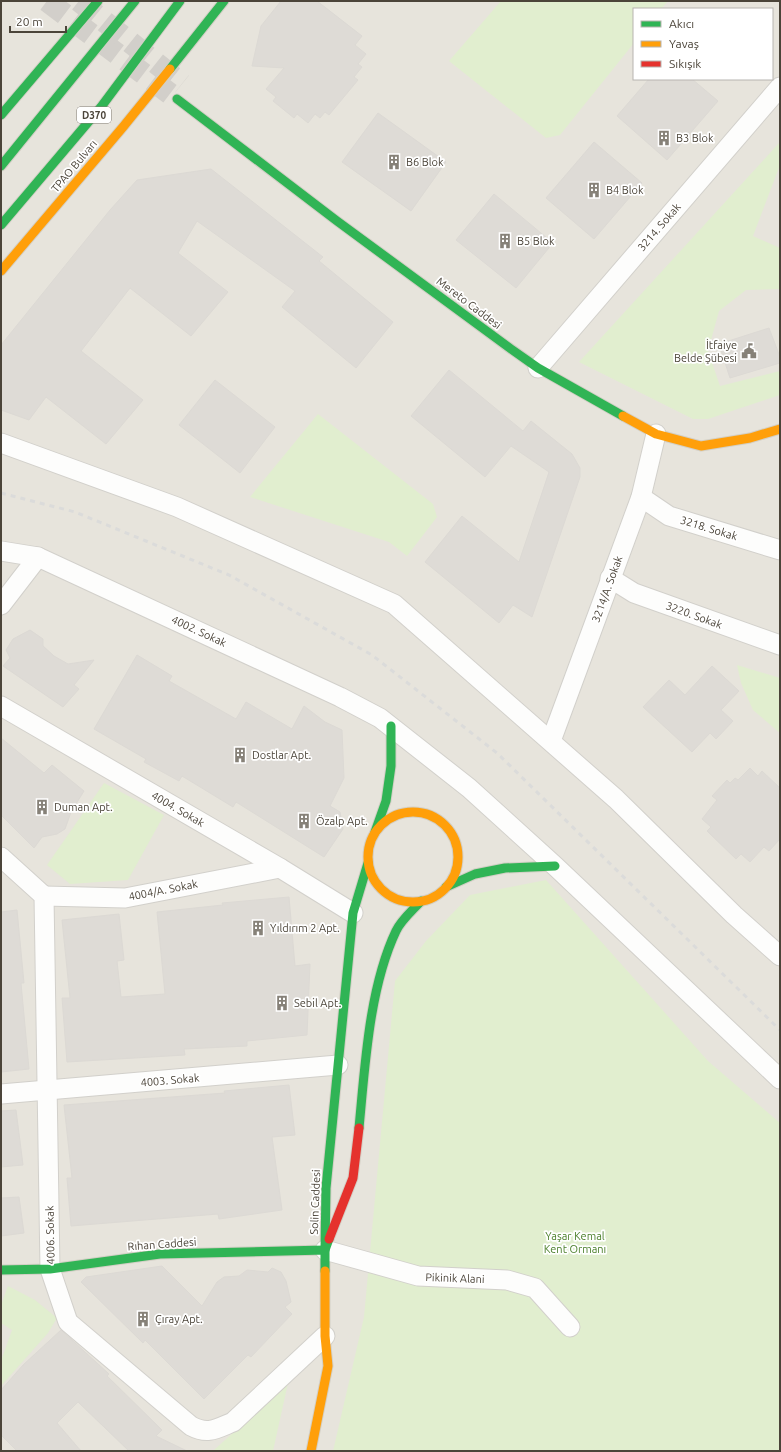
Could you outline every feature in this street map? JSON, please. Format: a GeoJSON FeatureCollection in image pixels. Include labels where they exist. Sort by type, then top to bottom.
{"type":"FeatureCollection","features":[{"type":"Feature","properties":{"kind":"main road"},"geometry":{"type":"LineString","coordinates":[[1,115],[98,1]]}},
{"type":"Feature","properties":{"kind":"main road"},"geometry":{"type":"LineString","coordinates":[[1,166],[135,1]]}},
{"type":"Feature","properties":{"kind":"main road","name":"D370"},"geometry":{"type":"LineString","coordinates":[[1,225],[101,107],[180,1]]}},
{"type":"Feature","properties":{"kind":"main road","name":"TPAO Bulvarı"},"geometry":{"type":"LineString","coordinates":[[1,271],[123,127],[224,1]]}},
{"type":"Feature","properties":{"kind":"main road","name":"Mereto Caddesi"},"geometry":{"type":"LineString","coordinates":[[177,99],[337,221],[538,368],[656,434],[701,446],[750,438],[780,429]]}},
{"type":"Feature","properties":{"kind":"main road"},"geometry":{"type":"LineString","coordinates":[[526,349],[538,368]]}},
{"type":"Feature","properties":{"kind":"main road"},"geometry":{"type":"LineString","coordinates":[[391,726],[391,766],[387,794],[369,848],[368,863],[372,877],[381,889],[393,897],[407,902],[421,901],[435,896],[446,887],[475,874],[506,868],[554,866]]}},
{"type":"Feature","properties":{"kind":"main road"},"geometry":{"type":"LineString","coordinates":[[374,834],[384,823],[396,815],[404,813],[411,812],[426,814],[439,820],[449,831],[456,844],[456,867],[454,874],[446,887]]}},
{"type":"Feature","properties":{"kind":"main road","name":"Solin Caddesi"},"geometry":{"type":"LineString","coordinates":[[325,1250],[326,1188],[353,913],[368,863]]}},
{"type":"Feature","properties":{"kind":"main road","name":"Solin Caddesi"},"geometry":{"type":"LineString","coordinates":[[325,1250],[353,1178],[372,1016],[384,964],[396,930],[421,901]]}},
{"type":"Feature","properties":{"kind":"main road"},"geometry":{"type":"LineString","coordinates":[[311,1451],[328,1366],[325,1336],[325,1250]]}},
{"type":"Feature","properties":{"kind":"main road","name":"Rıhan Caddesi"},"geometry":{"type":"LineString","coordinates":[[1,1270],[50,1269],[160,1254],[325,1250]]}},
{"type":"Feature","properties":{"kind":"street","name":"3214. Sokak"},"geometry":{"type":"LineString","coordinates":[[538,368],[780,87]]}},
{"type":"Feature","properties":{"kind":"street","name":"3214/A. Sokak"},"geometry":{"type":"LineString","coordinates":[[551,741],[641,497],[656,434]]}},
{"type":"Feature","properties":{"kind":"street"},"geometry":{"type":"LineString","coordinates":[[1,443],[178,507],[394,604],[616,799],[734,916],[780,956]]}},
{"type":"Feature","properties":{"kind":"street","name":"3218. Sokak"},"geometry":{"type":"LineString","coordinates":[[641,497],[669,516],[780,550]]}},
{"type":"Feature","properties":{"kind":"street","name":"4002. Sokak"},"geometry":{"type":"LineString","coordinates":[[1,551],[38,557],[340,697],[380,718],[469,788],[780,1079]]}},
{"type":"Feature","properties":{"kind":"street"},"geometry":{"type":"LineString","coordinates":[[1,605],[38,557]]}},
{"type":"Feature","properties":{"kind":"street","name":"3220. Sokak"},"geometry":{"type":"LineString","coordinates":[[610,578],[634,593],[780,646]]}},
{"type":"Feature","properties":{"kind":"street","name":"4004. Sokak"},"geometry":{"type":"LineString","coordinates":[[1,706],[280,868],[353,913]]}},
{"type":"Feature","properties":{"kind":"street"},"geometry":{"type":"LineString","coordinates":[[1,857],[44,896]]}},
{"type":"Feature","properties":{"kind":"street","name":"4004/A. Sokak"},"geometry":{"type":"LineString","coordinates":[[44,896],[124,898],[280,868]]}},
{"type":"Feature","properties":{"kind":"street","name":"4006. Sokak"},"geometry":{"type":"LineString","coordinates":[[44,896],[50,1269],[68,1322],[191,1426],[202,1432],[215,1430],[233,1422],[325,1336]]}},
{"type":"Feature","properties":{"kind":"street","name":"4003. Sokak"},"geometry":{"type":"LineString","coordinates":[[1,1094],[338,1065]]}},
{"type":"Feature","properties":{"kind":"street","name":"Pikinik Alani"},"geometry":{"type":"LineString","coordinates":[[325,1250],[418,1276],[507,1280],[535,1288],[570,1327]]}},
{"type":"Feature","properties":{"kind":"shaded area"},"geometry":{"type":"Polygon","coordinates":[[[1,1],[780,1],[780,1451],[1,1451],[1,1]]]}},
{"type":"Feature","properties":{"kind":"green space"},"geometry":{"type":"Polygon","coordinates":[[[501,1],[668,1],[662,8],[633,8],[633,44],[560,135],[546,138],[449,61],[501,1]]]}},
{"type":"Feature","properties":{"kind":"green space"},"geometry":{"type":"Polygon","coordinates":[[[780,142],[780,165],[753,236],[780,248],[780,289],[746,290],[719,311],[708,351],[720,386],[780,371],[780,395],[708,419],[693,419],[579,362],[780,142]]]}},
{"type":"Feature","properties":{"kind":"green space"},"geometry":{"type":"Polygon","coordinates":[[[318,414],[433,504],[437,517],[407,556],[389,542],[250,497],[318,414]]]}},
{"type":"Feature","properties":{"kind":"green space"},"geometry":{"type":"Polygon","coordinates":[[[737,665],[780,678],[780,733],[753,710],[741,683],[737,665]]]}},
{"type":"Feature","properties":{"kind":"green space"},"geometry":{"type":"Polygon","coordinates":[[[104,783],[164,815],[128,880],[70,884],[47,865],[104,783]]]}},
{"type":"Feature","properties":{"kind":"green space","name":"Yaşar Kemal Kent Ormanı"},"geometry":{"type":"Polygon","coordinates":[[[546,880],[708,1061],[780,1123],[780,1451],[333,1451],[364,1317],[395,981],[426,941],[470,895],[546,880]]]}},
{"type":"Feature","properties":{"kind":"green space"},"geometry":{"type":"Polygon","coordinates":[[[8,1286],[35,1300],[57,1318],[48,1333],[1,1386],[1,1361],[12,1330],[1,1323],[1,1305],[8,1286]]]}},
{"type":"Feature","properties":{"kind":"green space"},"geometry":{"type":"Polygon","coordinates":[[[288,1383],[273,1451],[213,1451],[214,1450],[288,1383]]]}},
{"type":"Feature","properties":{"kind":"building"},"geometry":{"type":"Polygon","coordinates":[[[281,1],[317,1],[362,36],[355,45],[366,54],[358,64],[362,67],[354,77],[358,80],[329,115],[325,112],[320,118],[315,114],[308,123],[297,114],[294,118],[273,101],[276,97],[266,89],[284,68],[252,66],[261,26],[281,1]]]}},
{"type":"Feature","properties":{"kind":"building","name":"B3 Blok"},"geometry":{"type":"Polygon","coordinates":[[[648,80],[693,80],[718,101],[667,160],[617,116],[648,80]]]}},
{"type":"Feature","properties":{"kind":"building","name":"B6 Blok"},"geometry":{"type":"Polygon","coordinates":[[[378,113],[446,162],[411,211],[342,162],[378,113]]]}},
{"type":"Feature","properties":{"kind":"building","name":"B4 Blok"},"geometry":{"type":"Polygon","coordinates":[[[594,142],[642,183],[594,239],[546,198],[594,142]]]}},
{"type":"Feature","properties":{"kind":"building"},"geometry":{"type":"Polygon","coordinates":[[[211,169],[323,257],[319,261],[393,322],[356,368],[282,307],[295,291],[197,221],[178,253],[228,292],[191,336],[130,288],[81,351],[143,400],[106,444],[46,397],[29,420],[1,410],[1,345],[110,210],[137,180],[211,169]]]}},
{"type":"Feature","properties":{"kind":"building","name":"B5 Blok"},"geometry":{"type":"Polygon","coordinates":[[[494,194],[553,243],[516,288],[456,240],[494,194]]]}},
{"type":"Feature","properties":{"kind":"building","name":"İtfaiye Belde Şübesi"},"geometry":{"type":"Polygon","coordinates":[[[769,328],[780,357],[780,363],[730,378],[719,344],[769,328]]]}},
{"type":"Feature","properties":{"kind":"building"},"geometry":{"type":"Polygon","coordinates":[[[449,370],[523,431],[531,421],[572,454],[580,468],[580,477],[532,617],[513,605],[499,623],[425,562],[462,516],[519,562],[549,472],[511,446],[485,477],[411,416],[449,370]]]}},
{"type":"Feature","properties":{"kind":"building"},"geometry":{"type":"Polygon","coordinates":[[[215,380],[275,427],[240,473],[179,425],[215,380]]]}},
{"type":"Feature","properties":{"kind":"building"},"geometry":{"type":"Polygon","coordinates":[[[30,630],[43,639],[43,646],[54,656],[68,664],[94,660],[74,685],[79,689],[63,707],[3,666],[10,658],[6,650],[13,639],[30,630]]]}},
{"type":"Feature","properties":{"kind":"building"},"geometry":{"type":"Polygon","coordinates":[[[137,655],[172,676],[169,681],[236,719],[246,702],[292,729],[304,706],[325,722],[342,730],[344,778],[330,806],[340,812],[343,829],[324,857],[236,802],[233,807],[182,776],[179,781],[144,762],[146,759],[94,729],[137,655]]]}},
{"type":"Feature","properties":{"kind":"building"},"geometry":{"type":"Polygon","coordinates":[[[712,666],[739,691],[721,710],[733,721],[716,739],[710,733],[692,752],[643,707],[669,680],[685,695],[712,666]]]}},
{"type":"Feature","properties":{"kind":"building","name":"Duman Apt."},"geometry":{"type":"Polygon","coordinates":[[[1,738],[44,773],[52,765],[84,791],[71,812],[65,829],[57,834],[42,837],[34,848],[1,815],[1,738]]]}},
{"type":"Feature","properties":{"kind":"building"},"geometry":{"type":"Polygon","coordinates":[[[750,768],[758,776],[762,771],[780,788],[780,839],[769,851],[764,847],[750,862],[741,854],[736,859],[707,831],[711,827],[702,819],[717,800],[712,796],[727,780],[730,783],[735,778],[738,780],[750,768]]]}},
{"type":"Feature","properties":{"kind":"building"},"geometry":{"type":"Polygon","coordinates":[[[289,897],[295,966],[310,964],[307,1035],[247,1041],[247,1046],[184,1049],[185,1055],[67,1062],[62,998],[70,998],[62,920],[119,914],[124,960],[117,961],[121,997],[165,994],[157,912],[223,905],[222,903],[289,897]]]}},
{"type":"Feature","properties":{"kind":"building"},"geometry":{"type":"Polygon","coordinates":[[[17,910],[24,983],[21,983],[29,1069],[1,1072],[1,912],[17,910]]]}},
{"type":"Feature","properties":{"kind":"building"},"geometry":{"type":"Polygon","coordinates":[[[289,1085],[295,1135],[272,1137],[282,1210],[219,1219],[218,1214],[71,1226],[67,1178],[72,1178],[64,1105],[225,1093],[224,1091],[289,1085]]]}},
{"type":"Feature","properties":{"kind":"building"},"geometry":{"type":"Polygon","coordinates":[[[16,1110],[23,1165],[1,1167],[1,1111],[16,1110]]]}},
{"type":"Feature","properties":{"kind":"building"},"geometry":{"type":"Polygon","coordinates":[[[19,1197],[24,1233],[1,1236],[1,1198],[19,1197]]]}},
{"type":"Feature","properties":{"kind":"building"},"geometry":{"type":"Polygon","coordinates":[[[162,1266],[202,1306],[217,1282],[224,1277],[239,1276],[247,1270],[268,1272],[272,1268],[281,1272],[286,1281],[291,1302],[285,1307],[292,1314],[251,1357],[248,1355],[204,1399],[145,1340],[143,1343],[81,1282],[86,1277],[162,1266]]]}},
{"type":"Feature","properties":{"kind":"building"},"geometry":{"type":"Polygon","coordinates":[[[61,1330],[109,1374],[107,1376],[162,1430],[156,1436],[187,1451],[129,1451],[78,1402],[57,1423],[81,1451],[17,1451],[1,1435],[1,1390],[23,1365],[61,1330]]]}},
{"type":"Feature","properties":{"kind":"tunnel"},"geometry":{"type":"LineString","coordinates":[[47,1],[177,99]]}},
{"type":"Feature","properties":{"kind":"tunnel"},"geometry":{"type":"LineString","coordinates":[[79,1],[182,84]]}},
{"type":"Feature","properties":{"kind":"railway"},"geometry":{"type":"LineString","coordinates":[[1,493],[75,512],[229,575],[372,655],[497,753],[780,1030]]}},
{"type":"Feature","properties":{"kind":"traffic: fast"},"geometry":{"type":"LineString","coordinates":[[1,115],[98,1]]}},
{"type":"Feature","properties":{"kind":"traffic: fast"},"geometry":{"type":"LineString","coordinates":[[1,166],[135,1]]}},
{"type":"Feature","properties":{"kind":"traffic: fast"},"geometry":{"type":"LineString","coordinates":[[1,225],[101,107],[180,1]]}},
{"type":"Feature","properties":{"kind":"traffic: fast"},"geometry":{"type":"LineString","coordinates":[[170,69],[224,1]]}},
{"type":"Feature","properties":{"kind":"traffic: fast"},"geometry":{"type":"LineString","coordinates":[[177,99],[337,221],[511,349],[538,368],[623,416]]}},
{"type":"Feature","properties":{"kind":"traffic: fast"},"geometry":{"type":"LineString","coordinates":[[375,832],[386,801],[391,766],[391,726]]}},
{"type":"Feature","properties":{"kind":"traffic: fast"},"geometry":{"type":"LineString","coordinates":[[329,1239],[325,1250],[326,1188],[353,913],[368,863]]}},
{"type":"Feature","properties":{"kind":"traffic: fast"},"geometry":{"type":"LineString","coordinates":[[446,887],[475,874],[505,868],[555,866]]}},
{"type":"Feature","properties":{"kind":"traffic: fast"},"geometry":{"type":"LineString","coordinates":[[359,1128],[366,1053],[374,1002],[380,977],[387,953],[398,927],[421,901]]}},
{"type":"Feature","properties":{"kind":"traffic: fast"},"geometry":{"type":"LineString","coordinates":[[1,1270],[50,1269],[160,1254],[325,1250],[325,1271]]}},
{"type":"Feature","properties":{"kind":"traffic: slow"},"geometry":{"type":"LineString","coordinates":[[1,271],[170,69]]}},
{"type":"Feature","properties":{"kind":"traffic: slow"},"geometry":{"type":"LineString","coordinates":[[623,416],[656,434],[701,446],[750,438],[780,429]]}},
{"type":"Feature","properties":{"kind":"traffic: slow"},"geometry":{"type":"LineString","coordinates":[[413,812],[430,816],[445,825],[454,840],[458,857],[454,874],[445,889],[430,898],[413,902],[396,898],[381,889],[372,874],[368,857],[372,840],[381,825],[396,816],[413,812]]}},
{"type":"Feature","properties":{"kind":"traffic: slow"},"geometry":{"type":"LineString","coordinates":[[311,1451],[328,1366],[325,1336],[325,1271]]}},
{"type":"Feature","properties":{"kind":"traffic: jam"},"geometry":{"type":"LineString","coordinates":[[329,1239],[353,1178],[359,1128]]}},
{"type":"Feature","properties":{"kind":"place","name":"B3 Blok"},"geometry":{"type":"Point","coordinates":[664,138]}},
{"type":"Feature","properties":{"kind":"place","name":"B6 Blok"},"geometry":{"type":"Point","coordinates":[394,162]}},
{"type":"Feature","properties":{"kind":"place","name":"B4 Blok"},"geometry":{"type":"Point","coordinates":[594,190]}},
{"type":"Feature","properties":{"kind":"place","name":"B5 Blok"},"geometry":{"type":"Point","coordinates":[505,241]}},
{"type":"Feature","properties":{"kind":"place","name":"İtfaiye Belde Şübesi"},"geometry":{"type":"Point","coordinates":[749,351]}},
{"type":"Feature","properties":{"kind":"place","name":"Dostlar Apt."},"geometry":{"type":"Point","coordinates":[240,755]}},
{"type":"Feature","properties":{"kind":"place","name":"Duman Apt."},"geometry":{"type":"Point","coordinates":[42,807]}},
{"type":"Feature","properties":{"kind":"place","name":"Özalp Apt."},"geometry":{"type":"Point","coordinates":[304,821]}},
{"type":"Feature","properties":{"kind":"place","name":"Yıldırım 2 Apt."},"geometry":{"type":"Point","coordinates":[258,928]}},
{"type":"Feature","properties":{"kind":"place","name":"Sebil Apt."},"geometry":{"type":"Point","coordinates":[282,1003]}},
{"type":"Feature","properties":{"kind":"place","name":"Çıray Apt."},"geometry":{"type":"Point","coordinates":[143,1319]}}]}
